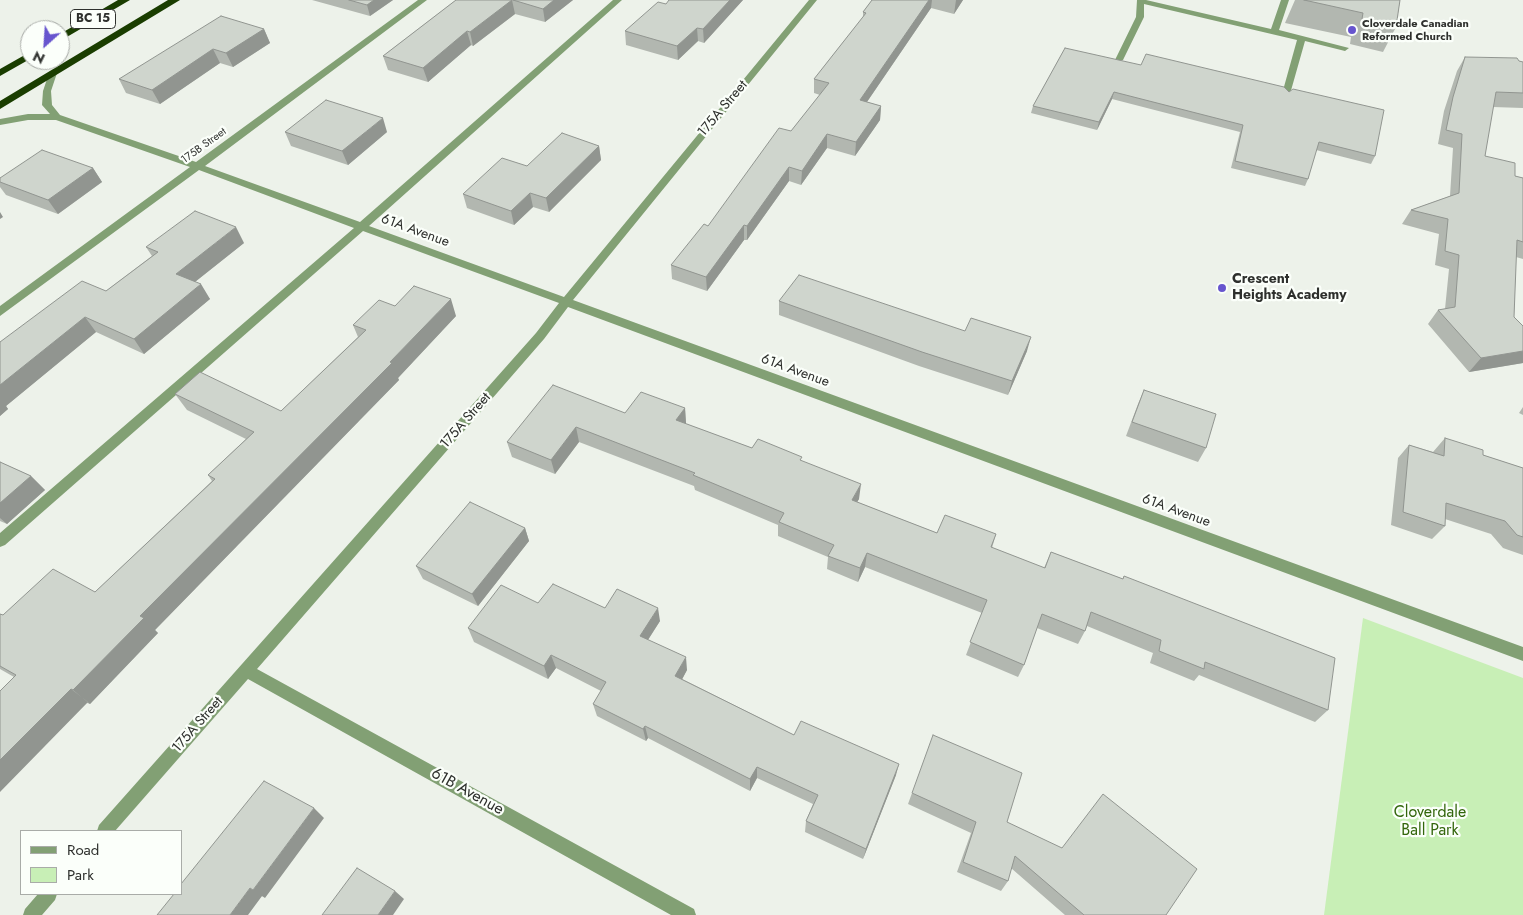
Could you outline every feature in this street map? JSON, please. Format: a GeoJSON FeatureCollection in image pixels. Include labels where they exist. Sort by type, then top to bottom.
{"type":"FeatureCollection","features":[{"type":"Feature","properties":{"kind":"highway","name":"BC 15"},"geometry":{"type":"LineString","coordinates":[[70,32],[125,0]]}},
{"type":"Feature","properties":{"kind":"highway","name":"BC 15"},"geometry":{"type":"LineString","coordinates":[[0,106],[175,0]]}},
{"type":"Feature","properties":{"kind":"highway"},"geometry":{"type":"LineString","coordinates":[[0,73],[20,61]]}},
{"type":"Feature","properties":{"kind":"street","name":"175B Street"},"geometry":{"type":"LineString","coordinates":[[0,312],[423,0]]}},
{"type":"Feature","properties":{"kind":"street"},"geometry":{"type":"LineString","coordinates":[[0,541],[361,227],[618,0]]}},
{"type":"Feature","properties":{"kind":"street","name":"175A Street"},"geometry":{"type":"LineString","coordinates":[[106,830],[534,344],[566,302],[813,0]]}},
{"type":"Feature","properties":{"kind":"street"},"geometry":{"type":"LineString","coordinates":[[1274,32],[1285,0]]}},
{"type":"Feature","properties":{"kind":"street"},"geometry":{"type":"LineString","coordinates":[[1119,60],[1140,17],[1140,1],[1345,48]]}},
{"type":"Feature","properties":{"kind":"street"},"geometry":{"type":"LineString","coordinates":[[1286,94],[1302,38]]}},
{"type":"Feature","properties":{"kind":"street"},"geometry":{"type":"LineString","coordinates":[[53,73],[47,91],[48,105],[57,117]]}},
{"type":"Feature","properties":{"kind":"street","name":"61A Avenue"},"geometry":{"type":"LineString","coordinates":[[0,122],[28,117],[57,117],[197,166],[1523,654]]}},
{"type":"Feature","properties":{"kind":"street","name":"61B Avenue"},"geometry":{"type":"LineString","coordinates":[[246,670],[688,915]]}},
{"type":"Feature","properties":{"kind":"street"},"geometry":{"type":"LineString","coordinates":[[31,915],[49,895]]}},
{"type":"Feature","properties":{"kind":"green space","name":"Cloverdale Ball Park"},"geometry":{"type":"Polygon","coordinates":[[[1363,618],[1523,678],[1523,915],[1324,915],[1363,618]]]}},
{"type":"Feature","properties":{"kind":"building"},"geometry":{"type":"Polygon","coordinates":[[[349,0],[374,0],[367,5],[349,0]]]}},
{"type":"Feature","properties":{"kind":"building"},"geometry":{"type":"Polygon","coordinates":[[[456,0],[512,0],[470,32],[467,31],[423,68],[383,56],[456,0]]]}},
{"type":"Feature","properties":{"kind":"building"},"geometry":{"type":"Polygon","coordinates":[[[513,0],[554,0],[543,9],[513,0]]]}},
{"type":"Feature","properties":{"kind":"building"},"geometry":{"type":"Polygon","coordinates":[[[669,0],[730,0],[703,29],[697,28],[677,46],[625,31],[658,2],[666,4],[669,0]]]}},
{"type":"Feature","properties":{"kind":"building"},"geometry":{"type":"Polygon","coordinates":[[[872,0],[929,0],[860,100],[881,106],[856,142],[827,134],[802,171],[789,167],[747,226],[744,225],[706,277],[671,265],[704,224],[708,226],[779,128],[791,131],[829,83],[814,79],[866,13],[863,12],[872,0]]]}},
{"type":"Feature","properties":{"kind":"building"},"geometry":{"type":"Polygon","coordinates":[[[1304,0],[1400,0],[1396,27],[1362,19],[1363,13],[1304,0]]]}},
{"type":"Feature","properties":{"kind":"building"},"geometry":{"type":"Polygon","coordinates":[[[221,16],[264,29],[226,53],[213,49],[152,90],[119,79],[221,16]]]}},
{"type":"Feature","properties":{"kind":"building"},"geometry":{"type":"Polygon","coordinates":[[[1065,48],[1141,65],[1146,54],[1284,87],[1289,92],[1293,89],[1384,110],[1375,156],[1319,142],[1308,179],[1235,161],[1243,125],[1114,92],[1099,122],[1033,106],[1065,48]]]}},
{"type":"Feature","properties":{"kind":"building"},"geometry":{"type":"Polygon","coordinates":[[[1465,57],[1517,58],[1523,62],[1523,93],[1496,92],[1485,156],[1515,163],[1515,176],[1523,178],[1523,242],[1517,240],[1514,317],[1523,326],[1523,351],[1481,358],[1438,310],[1455,307],[1459,255],[1445,251],[1448,219],[1411,210],[1459,193],[1462,134],[1446,130],[1453,97],[1465,57]]]}},
{"type":"Feature","properties":{"kind":"building"},"geometry":{"type":"Polygon","coordinates":[[[326,100],[383,118],[342,151],[285,132],[326,100]]]}},
{"type":"Feature","properties":{"kind":"building"},"geometry":{"type":"Polygon","coordinates":[[[562,133],[599,146],[546,198],[530,193],[511,211],[463,194],[502,158],[527,166],[562,133]]]}},
{"type":"Feature","properties":{"kind":"building"},"geometry":{"type":"Polygon","coordinates":[[[42,150],[93,168],[48,200],[0,182],[0,178],[42,150]]]}},
{"type":"Feature","properties":{"kind":"building"},"geometry":{"type":"Polygon","coordinates":[[[195,211],[236,227],[176,274],[201,284],[134,339],[85,317],[0,385],[0,342],[82,281],[106,291],[158,252],[146,247],[195,211]]]}},
{"type":"Feature","properties":{"kind":"building"},"geometry":{"type":"Polygon","coordinates":[[[799,275],[965,331],[971,318],[1031,337],[1012,381],[922,352],[779,301],[799,275]]]}},
{"type":"Feature","properties":{"kind":"building"},"geometry":{"type":"Polygon","coordinates":[[[414,286],[451,299],[390,362],[392,363],[140,616],[144,618],[0,760],[0,691],[16,675],[0,666],[0,614],[3,615],[53,569],[95,592],[215,479],[208,475],[254,432],[175,394],[200,372],[281,411],[366,330],[353,325],[379,300],[395,306],[414,286]]]}},
{"type":"Feature","properties":{"kind":"building"},"geometry":{"type":"Polygon","coordinates":[[[553,385],[625,413],[641,392],[685,408],[676,420],[752,448],[758,439],[802,457],[800,460],[861,484],[852,500],[937,533],[945,515],[996,534],[991,547],[1045,568],[1051,552],[1123,579],[1124,576],[1335,658],[1328,710],[1205,662],[1204,669],[1159,651],[1161,640],[1091,612],[1085,631],[1042,614],[1024,665],[970,642],[987,600],[867,553],[860,568],[828,556],[834,545],[779,522],[784,513],[693,475],[695,473],[576,427],[551,460],[507,442],[553,385]]]}},
{"type":"Feature","properties":{"kind":"building"},"geometry":{"type":"Polygon","coordinates":[[[1144,390],[1216,414],[1206,448],[1132,422],[1144,390]]]}},
{"type":"Feature","properties":{"kind":"building"},"geometry":{"type":"Polygon","coordinates":[[[1445,438],[1483,450],[1483,455],[1523,468],[1523,537],[1517,535],[1505,521],[1446,503],[1445,526],[1403,512],[1409,445],[1444,456],[1445,438]]]}},
{"type":"Feature","properties":{"kind":"building"},"geometry":{"type":"Polygon","coordinates":[[[0,462],[31,476],[0,503],[0,462]]]}},
{"type":"Feature","properties":{"kind":"building"},"geometry":{"type":"Polygon","coordinates":[[[470,502],[525,528],[472,594],[416,566],[470,502]]]}},
{"type":"Feature","properties":{"kind":"building"},"geometry":{"type":"Polygon","coordinates":[[[553,584],[605,608],[617,589],[658,608],[640,636],[686,657],[675,676],[794,735],[801,721],[899,764],[866,849],[806,821],[818,795],[757,767],[750,779],[645,726],[643,729],[593,704],[606,682],[551,655],[544,666],[468,628],[501,585],[538,603],[553,584]]]}},
{"type":"Feature","properties":{"kind":"building"},"geometry":{"type":"Polygon","coordinates":[[[933,735],[1022,773],[1007,822],[1062,848],[1103,794],[1197,869],[1166,915],[1084,915],[1015,856],[1008,881],[963,862],[976,822],[912,793],[933,735]]]}},
{"type":"Feature","properties":{"kind":"building"},"geometry":{"type":"Polygon","coordinates":[[[264,781],[314,808],[253,890],[250,888],[230,915],[157,915],[173,895],[182,895],[182,883],[264,781]]]}},
{"type":"Feature","properties":{"kind":"building"},"geometry":{"type":"Polygon","coordinates":[[[357,868],[395,891],[378,915],[322,915],[357,868]]]}},
{"type":"Feature","properties":{"kind":"place","name":"Cloverdale Canadian Reformed Church"},"geometry":{"type":"Point","coordinates":[1352,30]}},
{"type":"Feature","properties":{"kind":"place","name":"Crescent Heights Academy"},"geometry":{"type":"Point","coordinates":[1222,288]}}]}
